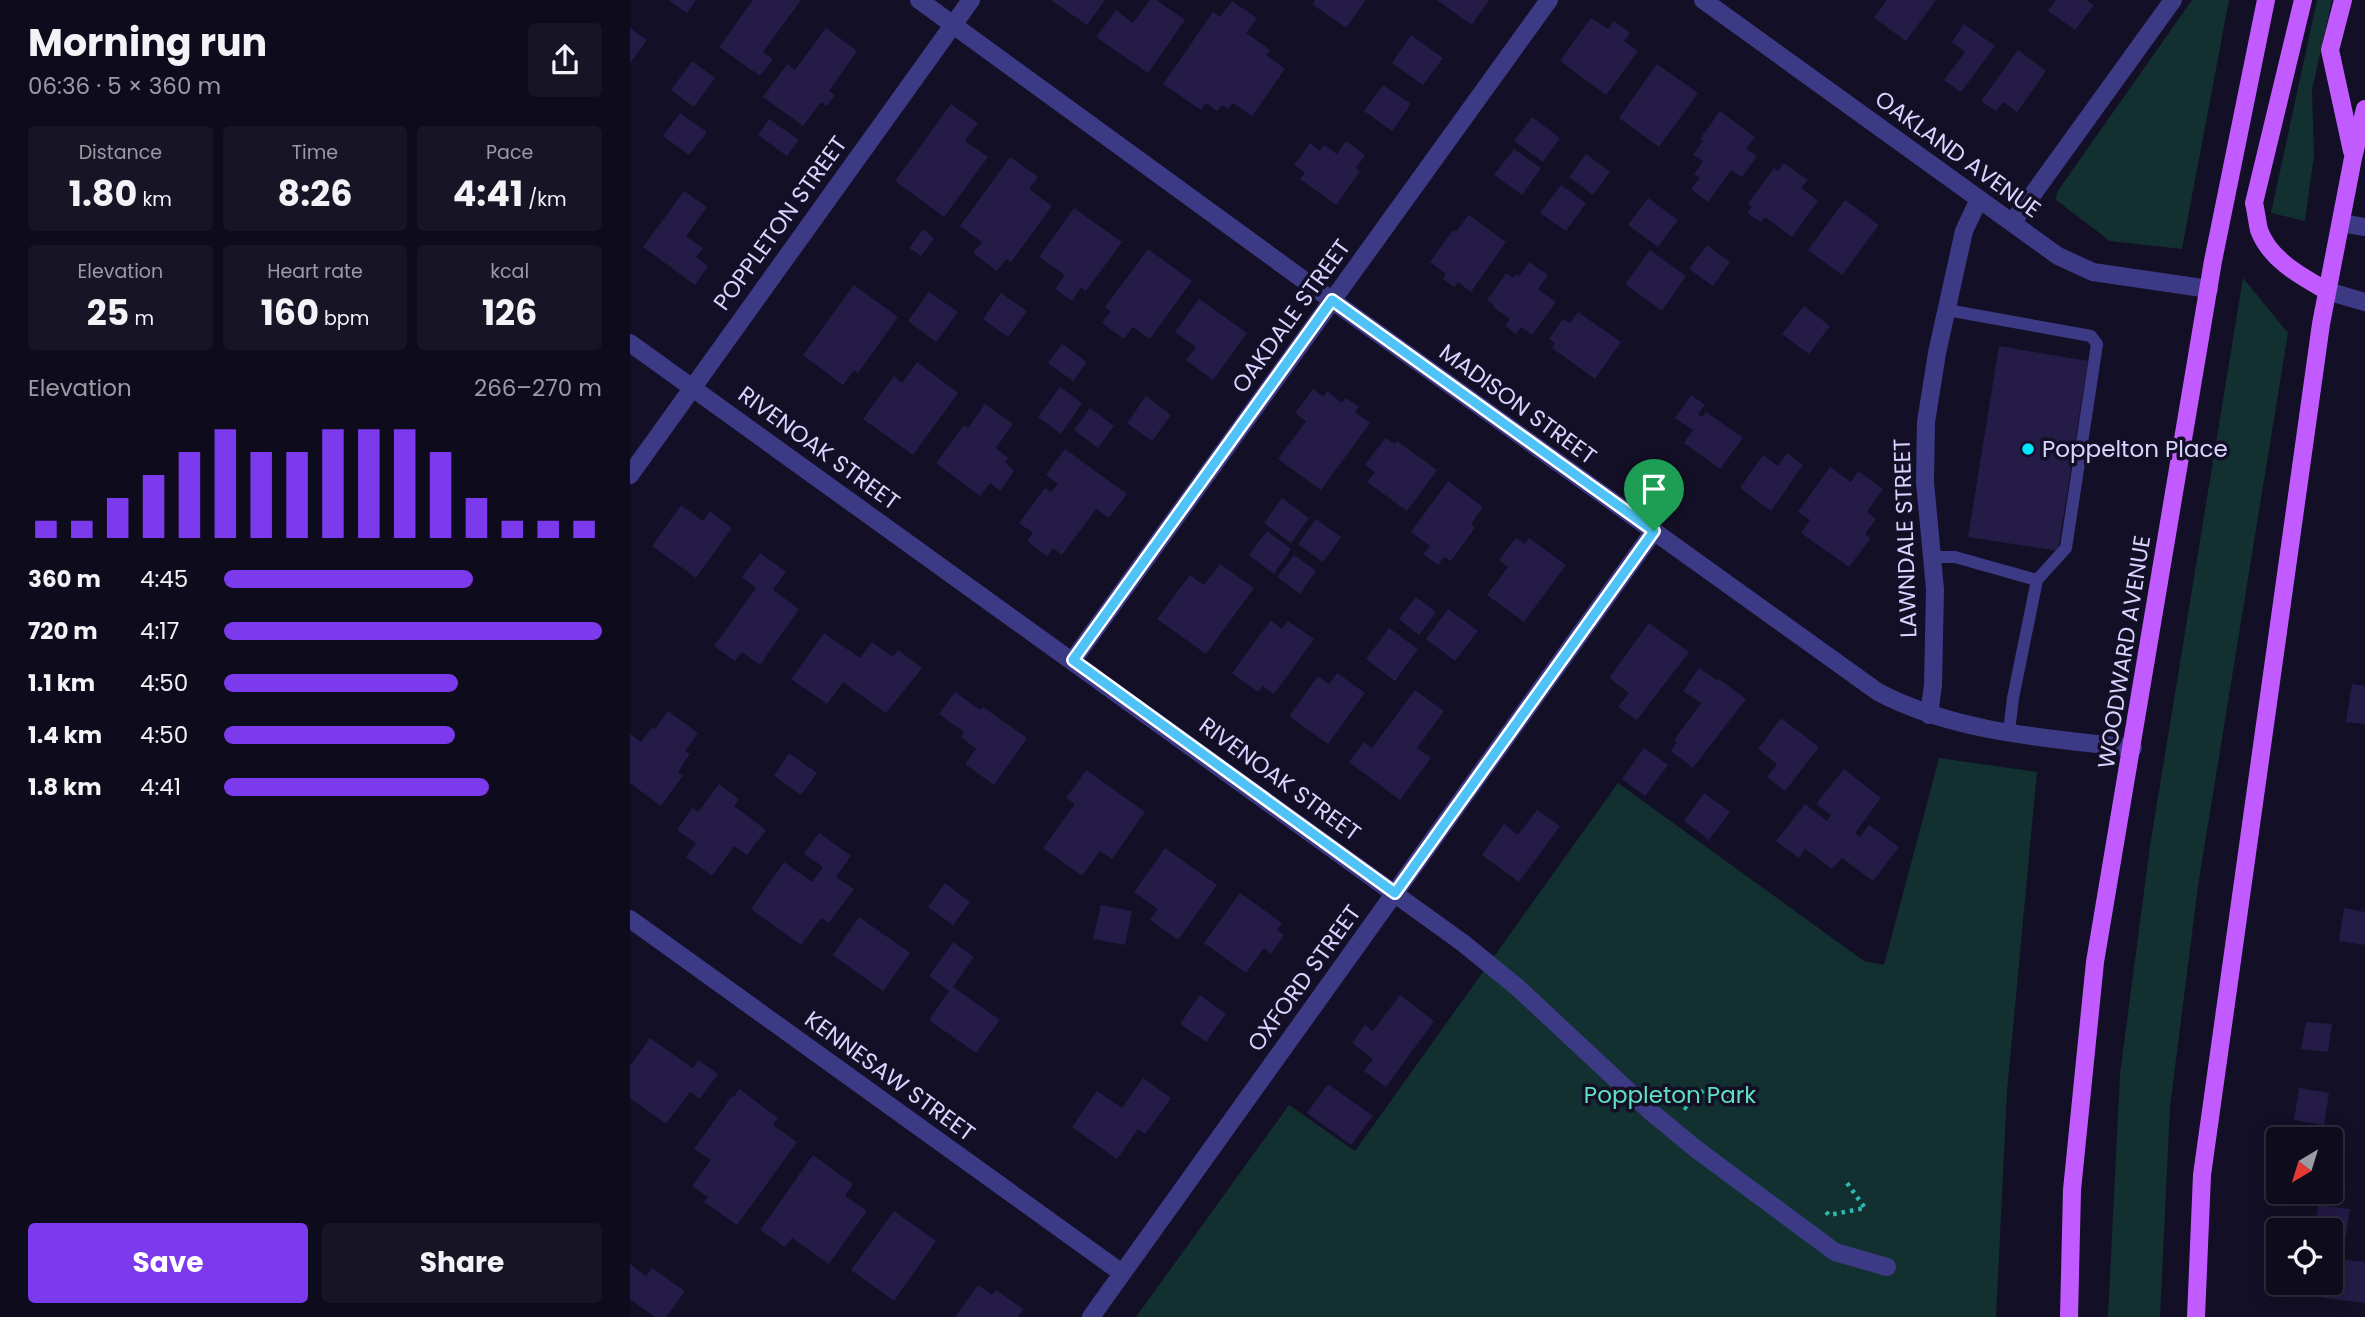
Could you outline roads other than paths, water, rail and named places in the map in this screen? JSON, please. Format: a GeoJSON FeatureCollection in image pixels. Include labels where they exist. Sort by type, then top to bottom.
{"type":"FeatureCollection","features":[{"type":"Feature","properties":{"kind":"main road","name":"WOODWARD AVENUE"},"geometry":{"type":"LineString","coordinates":[[2069,1317],[2072,1190],[2095,962],[2209,289],[2266,0]]}},
{"type":"Feature","properties":{"kind":"main road"},"geometry":{"type":"LineString","coordinates":[[2302,0],[2254,203],[2260,230],[2268,246],[2295,272],[2327,291]]}},
{"type":"Feature","properties":{"kind":"main road"},"geometry":{"type":"LineString","coordinates":[[2343,0],[2330,50],[2353,158]]}},
{"type":"Feature","properties":{"kind":"main road"},"geometry":{"type":"LineString","coordinates":[[2196,1317],[2202,1175],[2327,291],[2365,109]]}},
{"type":"Feature","properties":{"kind":"street","name":"MADISON STREET"},"geometry":{"type":"LineString","coordinates":[[919,0],[1878,692],[1929,715],[1971,725],[2133,748]]}},
{"type":"Feature","properties":{"kind":"street","name":"POPPLETON STREET"},"geometry":{"type":"LineString","coordinates":[[630,475],[971,0]]}},
{"type":"Feature","properties":{"kind":"street","name":"OAKDALE STREET"},"geometry":{"type":"LineString","coordinates":[[1073,660],[1549,0]]}},
{"type":"Feature","properties":{"kind":"street","name":"OAKLAND AVENUE"},"geometry":{"type":"LineString","coordinates":[[1703,0],[2058,257],[2093,272],[2209,289]]}},
{"type":"Feature","properties":{"kind":"street"},"geometry":{"type":"LineString","coordinates":[[2012,223],[2173,0]]}},
{"type":"Feature","properties":{"kind":"street","name":"LAWNDALE STREET"},"geometry":{"type":"LineString","coordinates":[[1929,715],[1933,685],[1935,589],[1925,482],[1926,422],[1937,353],[1964,231],[1979,199]]}},
{"type":"Feature","properties":{"kind":"street"},"geometry":{"type":"LineString","coordinates":[[2341,223],[2365,227]]}},
{"type":"Feature","properties":{"kind":"street"},"geometry":{"type":"LineString","coordinates":[[2327,291],[2365,302]]}},
{"type":"Feature","properties":{"kind":"street","name":"RIVENOAK STREET"},"geometry":{"type":"LineString","coordinates":[[630,343],[1073,660],[1490,964],[1650,1111],[1696,1149],[1835,1252],[1887,1267]]}},
{"type":"Feature","properties":{"kind":"street","name":"OXFORD STREET"},"geometry":{"type":"LineString","coordinates":[[1091,1317],[1654,531]]}},
{"type":"Feature","properties":{"kind":"street","name":"KENNESAW STREET"},"geometry":{"type":"LineString","coordinates":[[630,919],[1122,1273]]}},
{"type":"Feature","properties":{"kind":"lane"},"geometry":{"type":"LineString","coordinates":[[1947,310],[2091,335],[2096,344],[2066,548],[2036,580],[2012,698],[2009,731]]}},
{"type":"Feature","properties":{"kind":"lane"},"geometry":{"type":"LineString","coordinates":[[1931,557],[1955,557],[2036,580]]}},
{"type":"Feature","properties":{"kind":"place","name":"Poppelton Place"},"geometry":{"type":"Point","coordinates":[2028,449]}},
{"type":"Feature","properties":{"kind":"park label","name":"Poppleton Park"},"geometry":{"type":"Point","coordinates":[1670,1095]}}]}
